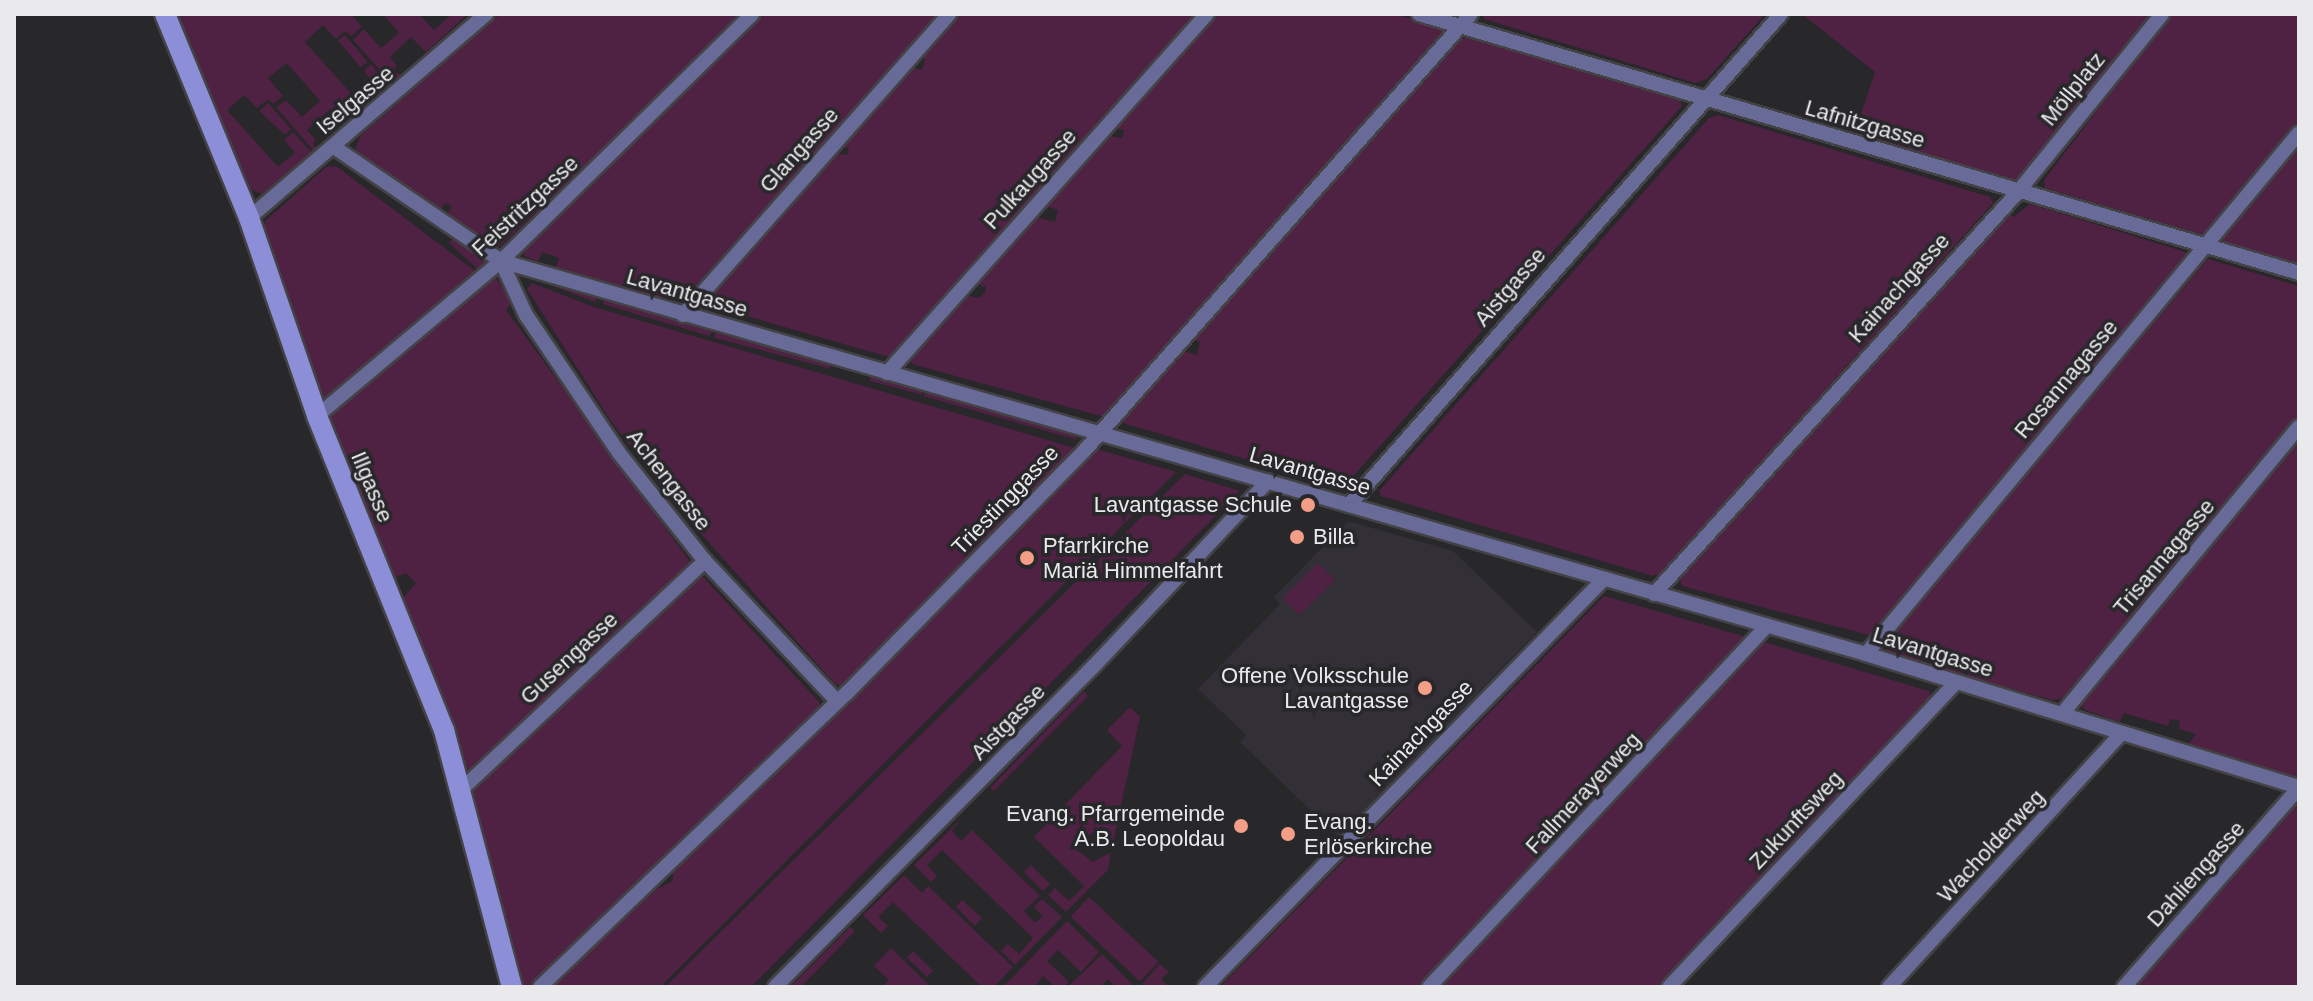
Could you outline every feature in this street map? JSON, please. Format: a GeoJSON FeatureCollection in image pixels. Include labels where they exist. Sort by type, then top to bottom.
{"type":"FeatureCollection","features":[{"type":"Feature","properties":{"kind":"street","name":"Illgasse"},"geometry":{"type":"LineString","coordinates":[[165,14],[249,218],[317,416],[430,690],[463,788],[512,987]]}},
{"type":"Feature","properties":{"kind":"street","name":"Iselgasse"},"geometry":{"type":"LineString","coordinates":[[249,218],[486,14]]}},
{"type":"Feature","properties":{"kind":"street","name":"Feistritzgasse"},"geometry":{"type":"LineString","coordinates":[[317,416],[501,261],[752,14]]}},
{"type":"Feature","properties":{"kind":"street","name":"Glangasse"},"geometry":{"type":"LineString","coordinates":[[683,315],[949,14]]}},
{"type":"Feature","properties":{"kind":"street","name":"Pulkaugasse"},"geometry":{"type":"LineString","coordinates":[[887,373],[1207,14]]}},
{"type":"Feature","properties":{"kind":"street","name":"Lafnitzgasse"},"geometry":{"type":"LineString","coordinates":[[1419,14],[2299,273]]}},
{"type":"Feature","properties":{"kind":"street","name":"Triestinggasse"},"geometry":{"type":"LineString","coordinates":[[540,987],[837,701],[1099,434],[1471,14]]}},
{"type":"Feature","properties":{"kind":"street"},"geometry":{"type":"LineString","coordinates":[[1705,99],[1781,14]]}},
{"type":"Feature","properties":{"kind":"street","name":"Möllplatz"},"geometry":{"type":"LineString","coordinates":[[2018,192],[2162,14]]}},
{"type":"Feature","properties":{"kind":"street","name":"Aistgasse"},"geometry":{"type":"LineString","coordinates":[[1349,505],[1705,99]]}},
{"type":"Feature","properties":{"kind":"street","name":"Rosannagasse"},"geometry":{"type":"LineString","coordinates":[[1866,654],[2299,133]]}},
{"type":"Feature","properties":{"kind":"street","name":"Lavantgasse"},"geometry":{"type":"LineString","coordinates":[[334,147],[501,261],[1866,654],[2299,787]]}},
{"type":"Feature","properties":{"kind":"street","name":"Kainachgasse"},"geometry":{"type":"LineString","coordinates":[[1654,594],[2018,192]]}},
{"type":"Feature","properties":{"kind":"street","name":"Achengasse"},"geometry":{"type":"LineString","coordinates":[[501,261],[526,315],[599,424],[705,561],[837,701]]}},
{"type":"Feature","properties":{"kind":"street","name":"Trisannagasse"},"geometry":{"type":"LineString","coordinates":[[2062,714],[2299,427]]}},
{"type":"Feature","properties":{"kind":"street","name":"Aistgasse"},"geometry":{"type":"LineString","coordinates":[[775,987],[1102,657],[1268,481]]}},
{"type":"Feature","properties":{"kind":"street","name":"Gusengasse"},"geometry":{"type":"LineString","coordinates":[[463,788],[705,561]]}},
{"type":"Feature","properties":{"kind":"street","name":"Kainachgasse"},"geometry":{"type":"LineString","coordinates":[[1205,987],[1603,580]]}},
{"type":"Feature","properties":{"kind":"street","name":"Fallmerayerweg"},"geometry":{"type":"LineString","coordinates":[[1429,987],[1767,626]]}},
{"type":"Feature","properties":{"kind":"street","name":"Zukunftsweg"},"geometry":{"type":"LineString","coordinates":[[1669,987],[1955,683]]}},
{"type":"Feature","properties":{"kind":"street","name":"Wacholderweg"},"geometry":{"type":"LineString","coordinates":[[1889,987],[2122,733]]}},
{"type":"Feature","properties":{"kind":"street","name":"Dahliengasse"},"geometry":{"type":"LineString","coordinates":[[2124,987],[2299,787]]}},
{"type":"Feature","properties":{"kind":"shaded area"},"geometry":{"type":"Polygon","coordinates":[[[171,14],[351,14],[362,27],[351,36],[345,31],[336,39],[323,25],[305,42],[356,99],[374,84],[364,71],[371,64],[388,86],[343,124],[330,109],[307,130],[315,139],[313,147],[320,145],[313,150],[276,107],[286,100],[302,117],[320,101],[287,63],[268,78],[283,96],[273,104],[268,99],[257,108],[244,95],[227,110],[278,167],[295,153],[284,140],[293,132],[311,152],[262,194],[248,188],[171,14]]]}},
{"type":"Feature","properties":{"kind":"shaded area"},"geometry":{"type":"Polygon","coordinates":[[[383,14],[419,14],[434,30],[452,14],[468,14],[426,52],[411,37],[390,57],[397,66],[393,70],[401,75],[391,82],[353,40],[364,29],[381,48],[399,33],[383,14]]]}},
{"type":"Feature","properties":{"kind":"shaded area"},"geometry":{"type":"Polygon","coordinates":[[[500,14],[745,14],[499,247],[446,216],[452,206],[445,203],[440,211],[357,155],[356,147],[360,136],[500,14]]]}},
{"type":"Feature","properties":{"kind":"shaded area"},"geometry":{"type":"Polygon","coordinates":[[[757,14],[942,14],[679,309],[677,297],[665,294],[659,302],[555,269],[559,258],[542,252],[538,261],[524,256],[525,246],[757,14]]]}},
{"type":"Feature","properties":{"kind":"shaded area"},"geometry":{"type":"Polygon","coordinates":[[[956,14],[1200,14],[899,354],[889,357],[705,304],[702,301],[831,153],[847,155],[849,148],[838,147],[909,67],[922,70],[925,59],[920,54],[956,14]]]}},
{"type":"Feature","properties":{"kind":"shaded area"},"geometry":{"type":"Polygon","coordinates":[[[1216,14],[1395,14],[1441,28],[1444,35],[1108,413],[1101,416],[912,364],[910,358],[966,295],[978,298],[985,293],[986,287],[976,284],[1036,217],[1055,222],[1058,210],[1045,206],[1108,136],[1122,138],[1124,130],[1114,128],[1216,14]]]}},
{"type":"Feature","properties":{"kind":"shaded area"},"geometry":{"type":"Polygon","coordinates":[[[1483,14],[1765,14],[1707,79],[1695,83],[1484,19],[1483,14]]]}},
{"type":"Feature","properties":{"kind":"shaded area"},"geometry":{"type":"Polygon","coordinates":[[[1802,14],[2156,14],[2016,181],[1855,132],[1875,72],[1802,14]]]}},
{"type":"Feature","properties":{"kind":"shaded area"},"geometry":{"type":"Polygon","coordinates":[[[2171,14],[2299,14],[2299,125],[2210,231],[2200,234],[2045,188],[2044,180],[2171,14]]]}},
{"type":"Feature","properties":{"kind":"shaded area"},"geometry":{"type":"Polygon","coordinates":[[[345,35],[367,62],[361,68],[338,41],[345,35]]]}},
{"type":"Feature","properties":{"kind":"shaded area"},"geometry":{"type":"Polygon","coordinates":[[[1469,37],[1680,100],[1682,106],[1348,482],[1331,484],[1123,423],[1122,417],[1181,350],[1197,355],[1200,342],[1192,339],[1459,40],[1469,37]]]}},
{"type":"Feature","properties":{"kind":"shaded area"},"geometry":{"type":"Polygon","coordinates":[[[268,103],[291,129],[285,135],[259,111],[268,103]]]}},
{"type":"Feature","properties":{"kind":"shaded area"},"geometry":{"type":"Polygon","coordinates":[[[1718,115],[1990,197],[1993,203],[1661,573],[1653,576],[1381,496],[1379,491],[1709,118],[1718,115]]]}},
{"type":"Feature","properties":{"kind":"shaded area"},"geometry":{"type":"Polygon","coordinates":[[[2299,144],[2299,264],[2224,242],[2223,236],[2299,144]]]}},
{"type":"Feature","properties":{"kind":"shaded area"},"geometry":{"type":"Polygon","coordinates":[[[336,166],[479,274],[326,400],[318,399],[263,232],[265,221],[326,167],[336,166]]]}},
{"type":"Feature","properties":{"kind":"shaded area"},"geometry":{"type":"Polygon","coordinates":[[[2030,204],[2185,252],[2187,258],[1873,636],[1682,586],[1680,580],[2006,212],[2014,217],[2030,204]]]}},
{"type":"Feature","properties":{"kind":"shaded area"},"geometry":{"type":"Polygon","coordinates":[[[455,235],[489,259],[481,272],[449,243],[455,235]]]}},
{"type":"Feature","properties":{"kind":"shaded area"},"geometry":{"type":"Polygon","coordinates":[[[2208,259],[2299,286],[2299,418],[2067,697],[2053,700],[1967,677],[1969,668],[1964,667],[1963,675],[1929,666],[1932,657],[1925,655],[1922,663],[1887,653],[1884,642],[2208,259]]]}},
{"type":"Feature","properties":{"kind":"shaded area"},"geometry":{"type":"Polygon","coordinates":[[[534,274],[598,296],[595,302],[526,276],[534,274]]]}},
{"type":"Feature","properties":{"kind":"shaded area"},"geometry":{"type":"Polygon","coordinates":[[[496,278],[513,302],[506,310],[689,560],[689,568],[473,770],[467,769],[403,598],[416,583],[406,573],[394,578],[328,422],[330,414],[481,285],[496,278]]]}},
{"type":"Feature","properties":{"kind":"shaded area"},"geometry":{"type":"Polygon","coordinates":[[[532,283],[594,307],[1075,448],[844,685],[836,685],[670,499],[611,421],[527,289],[532,283]]]}},
{"type":"Feature","properties":{"kind":"shaded area"},"geometry":{"type":"Polygon","coordinates":[[[604,298],[713,330],[709,336],[603,304],[604,298]]]}},
{"type":"Feature","properties":{"kind":"shaded area"},"geometry":{"type":"Polygon","coordinates":[[[716,331],[832,362],[830,369],[714,338],[716,331]]]}},
{"type":"Feature","properties":{"kind":"shaded area"},"geometry":{"type":"Polygon","coordinates":[[[871,375],[923,389],[922,395],[869,381],[871,375]]]}},
{"type":"Feature","properties":{"kind":"shaded area"},"geometry":{"type":"Polygon","coordinates":[[[930,389],[1070,430],[1078,440],[923,396],[930,389]]]}},
{"type":"Feature","properties":{"kind":"shaded area"},"geometry":{"type":"Polygon","coordinates":[[[2299,433],[2299,778],[2187,746],[2196,734],[2179,729],[2180,721],[2170,719],[2168,726],[2124,713],[2120,722],[2085,710],[2079,702],[2299,433]]]}},
{"type":"Feature","properties":{"kind":"shaded area"},"geometry":{"type":"Polygon","coordinates":[[[1100,450],[1176,472],[660,987],[549,987],[657,889],[673,881],[673,871],[1089,452],[1100,450]]]}},
{"type":"Feature","properties":{"kind":"shaded area"},"geometry":{"type":"Polygon","coordinates":[[[1185,474],[1240,491],[751,987],[665,987],[1185,474]]]}},
{"type":"Feature","properties":{"kind":"shaded area"},"geometry":{"type":"Polygon","coordinates":[[[1348,521],[1453,551],[1537,632],[1338,837],[1240,742],[1246,735],[1198,689],[1280,604],[1274,597],[1348,521]]]}},
{"type":"Feature","properties":{"kind":"shaded area"},"geometry":{"type":"Polygon","coordinates":[[[1318,563],[1335,580],[1300,615],[1283,598],[1318,563]]]}},
{"type":"Feature","properties":{"kind":"shaded area"},"geometry":{"type":"Polygon","coordinates":[[[694,577],[703,577],[819,702],[819,710],[553,967],[530,987],[519,987],[471,792],[694,577]]]}},
{"type":"Feature","properties":{"kind":"shaded area"},"geometry":{"type":"Polygon","coordinates":[[[1604,596],[1750,638],[1420,987],[1220,987],[1604,596]]]}},
{"type":"Feature","properties":{"kind":"shaded area"},"geometry":{"type":"Polygon","coordinates":[[[1764,642],[1929,691],[1932,699],[1662,987],[1434,987],[1764,642]]]}},
{"type":"Feature","properties":{"kind":"shaded area"},"geometry":{"type":"Polygon","coordinates":[[[1084,691],[1088,696],[994,791],[990,788],[1084,691]]]}},
{"type":"Feature","properties":{"kind":"shaded area"},"geometry":{"type":"Polygon","coordinates":[[[1130,707],[1140,717],[1112,848],[1105,846],[1108,832],[1101,826],[1074,848],[1093,862],[1111,852],[1108,870],[1066,912],[1048,895],[1055,888],[1069,901],[1084,886],[1034,837],[1122,746],[1107,730],[1130,707]]]}},
{"type":"Feature","properties":{"kind":"shaded area"},"geometry":{"type":"Polygon","coordinates":[[[2299,799],[2299,987],[2127,987],[2299,799]]]}},
{"type":"Feature","properties":{"kind":"shaded area"},"geometry":{"type":"Polygon","coordinates":[[[960,820],[952,831],[961,841],[972,830],[1040,896],[1024,911],[1035,923],[1043,916],[1034,907],[1042,899],[1062,917],[1015,965],[1001,951],[1008,944],[1019,954],[1033,938],[942,850],[927,865],[937,876],[931,882],[914,865],[960,820]]]}},
{"type":"Feature","properties":{"kind":"shaded area"},"geometry":{"type":"Polygon","coordinates":[[[1031,865],[1050,884],[1043,891],[1024,872],[1031,865]]]}},
{"type":"Feature","properties":{"kind":"shaded area"},"geometry":{"type":"Polygon","coordinates":[[[904,875],[922,893],[928,886],[1013,967],[994,987],[982,987],[893,902],[878,917],[888,926],[881,933],[863,915],[904,875]]]}},
{"type":"Feature","properties":{"kind":"shaded area"},"geometry":{"type":"Polygon","coordinates":[[[1089,897],[1158,962],[1140,982],[1071,917],[1089,897]]]}},
{"type":"Feature","properties":{"kind":"shaded area"},"geometry":{"type":"Polygon","coordinates":[[[962,900],[982,918],[975,926],[956,907],[962,900]]]}},
{"type":"Feature","properties":{"kind":"shaded area"},"geometry":{"type":"Polygon","coordinates":[[[1067,921],[1099,952],[1081,972],[1058,950],[1047,961],[1069,982],[1064,987],[1055,987],[1043,976],[1035,987],[1003,987],[1067,921]]]}},
{"type":"Feature","properties":{"kind":"shaded area"},"geometry":{"type":"Polygon","coordinates":[[[850,927],[855,931],[801,987],[790,987],[850,927]]]}},
{"type":"Feature","properties":{"kind":"shaded area"},"geometry":{"type":"Polygon","coordinates":[[[891,948],[931,987],[882,987],[889,980],[874,966],[891,948]]]}},
{"type":"Feature","properties":{"kind":"shaded area"},"geometry":{"type":"Polygon","coordinates":[[[913,951],[933,970],[927,977],[907,957],[913,951]]]}},
{"type":"Feature","properties":{"kind":"shaded area"},"geometry":{"type":"Polygon","coordinates":[[[1102,954],[1132,984],[1129,987],[1116,987],[1108,979],[1100,987],[1068,987],[1102,954]]]}},
{"type":"Feature","properties":{"kind":"shaded area"},"geometry":{"type":"Polygon","coordinates":[[[1160,964],[1169,972],[1161,979],[1169,987],[1145,987],[1142,984],[1160,964]]]}},
{"type":"Feature","properties":{"kind":"place","name":"Lavantgasse Schule"},"geometry":{"type":"Point","coordinates":[1308,505]}},
{"type":"Feature","properties":{"kind":"place","name":"Billa"},"geometry":{"type":"Point","coordinates":[1297,537]}},
{"type":"Feature","properties":{"kind":"place","name":"Pfarrkirche Mariä Himmelfahrt"},"geometry":{"type":"Point","coordinates":[1027,558]}},
{"type":"Feature","properties":{"kind":"place","name":"Offene Volksschule Lavantgasse"},"geometry":{"type":"Point","coordinates":[1425,688]}},
{"type":"Feature","properties":{"kind":"place","name":"Evang. Pfarrgemeinde A.B. Leopoldau"},"geometry":{"type":"Point","coordinates":[1241,826]}},
{"type":"Feature","properties":{"kind":"place","name":"Evang. Erlöserkirche"},"geometry":{"type":"Point","coordinates":[1288,834]}}]}
